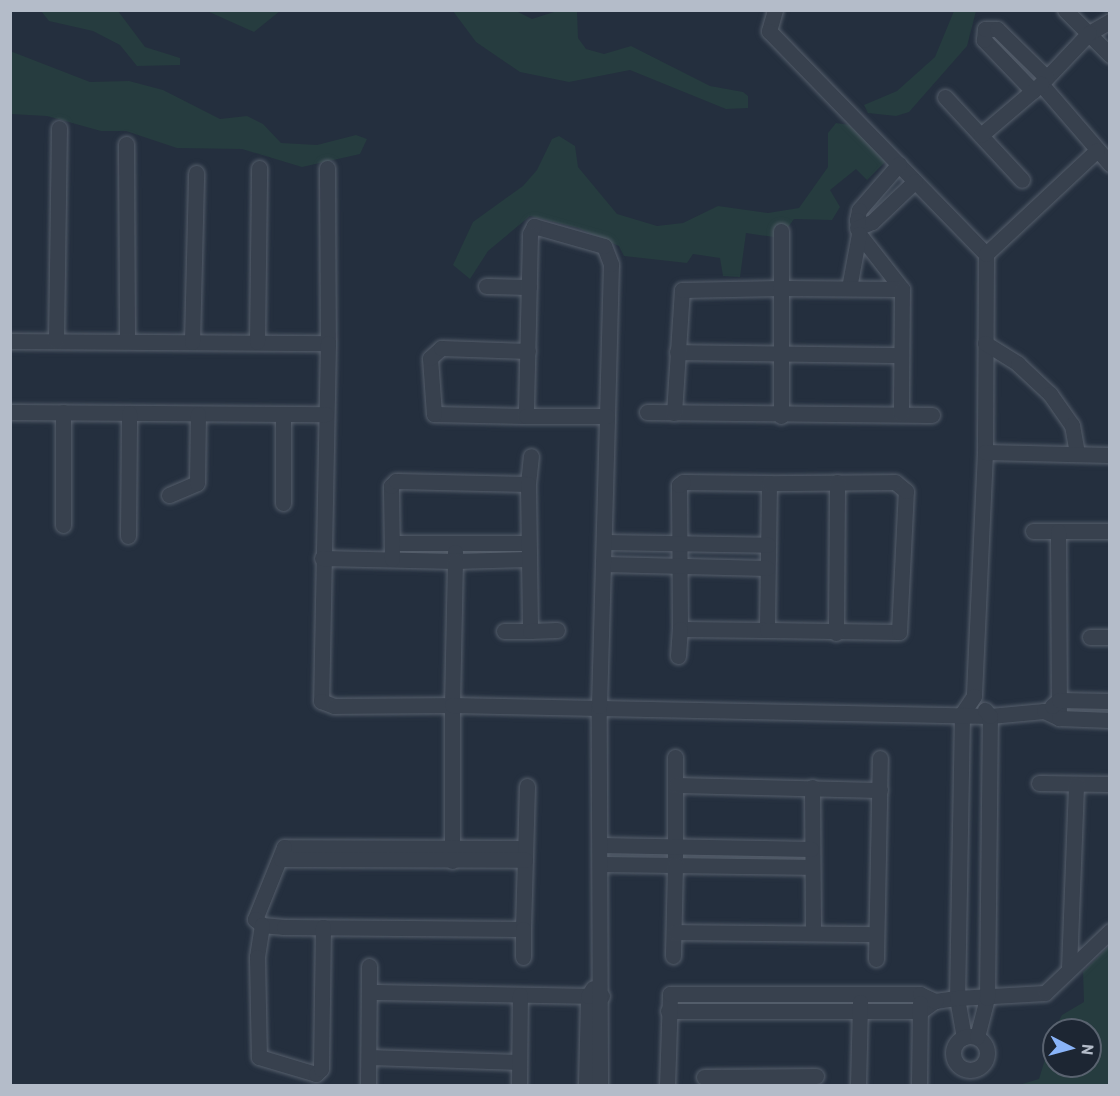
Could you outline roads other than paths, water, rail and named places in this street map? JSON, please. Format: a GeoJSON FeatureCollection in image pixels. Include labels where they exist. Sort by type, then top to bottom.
{"type":"FeatureCollection","features":[{"type":"Feature","properties":{"kind":"street"},"geometry":{"type":"LineString","coordinates":[[775,10],[769,31],[986,254],[985,452],[974,696],[962,714],[957,998],[970,1037],[987,1056],[970,1078],[953,1053],[970,1037],[987,998],[990,716],[974,696]]}},
{"type":"Feature","properties":{"kind":"street"},"geometry":{"type":"LineString","coordinates":[[1065,10],[1110,55]]}},
{"type":"Feature","properties":{"kind":"street"},"geometry":{"type":"LineString","coordinates":[[981,135],[1040,84],[1089,33],[1110,21]]}},
{"type":"Feature","properties":{"kind":"street"},"geometry":{"type":"LineString","coordinates":[[1040,84],[1110,164]]}},
{"type":"Feature","properties":{"kind":"street"},"geometry":{"type":"LineString","coordinates":[[945,97],[1022,180]]}},
{"type":"Feature","properties":{"kind":"street"},"geometry":{"type":"LineString","coordinates":[[56,341],[59,128]]}},
{"type":"Feature","properties":{"kind":"street"},"geometry":{"type":"LineString","coordinates":[[126,144],[127,341]]}},
{"type":"Feature","properties":{"kind":"street"},"geometry":{"type":"LineString","coordinates":[[986,254],[1096,150]]}},
{"type":"Feature","properties":{"kind":"street"},"geometry":{"type":"LineString","coordinates":[[849,288],[859,210],[898,164]]}},
{"type":"Feature","properties":{"kind":"street"},"geometry":{"type":"LineString","coordinates":[[257,342],[259,168]]}},
{"type":"Feature","properties":{"kind":"street"},"geometry":{"type":"LineString","coordinates":[[327,168],[328,343],[321,701],[334,706],[599,706],[990,716],[1044,711],[1059,718],[1110,720]]}},
{"type":"Feature","properties":{"kind":"street"},"geometry":{"type":"LineString","coordinates":[[192,342],[196,173]]}},
{"type":"Feature","properties":{"kind":"street"},"geometry":{"type":"LineString","coordinates":[[858,231],[872,222],[915,181]]}},
{"type":"Feature","properties":{"kind":"street"},"geometry":{"type":"LineString","coordinates":[[526,416],[528,287],[534,226],[608,248],[608,416],[599,706],[600,864],[595,992],[586,1086]]}},
{"type":"Feature","properties":{"kind":"street"},"geometry":{"type":"LineString","coordinates":[[781,231],[779,352],[781,416]]}},
{"type":"Feature","properties":{"kind":"street"},"geometry":{"type":"LineString","coordinates":[[858,231],[902,289],[901,414]]}},
{"type":"Feature","properties":{"kind":"street"},"geometry":{"type":"LineString","coordinates":[[486,286],[528,287]]}},
{"type":"Feature","properties":{"kind":"street"},"geometry":{"type":"LineString","coordinates":[[674,413],[677,352],[684,289],[902,289]]}},
{"type":"Feature","properties":{"kind":"street"},"geometry":{"type":"LineString","coordinates":[[10,341],[328,343]]}},
{"type":"Feature","properties":{"kind":"street"},"geometry":{"type":"LineString","coordinates":[[986,343],[1018,364],[1050,394],[1072,425],[1077,454]]}},
{"type":"Feature","properties":{"kind":"street"},"geometry":{"type":"LineString","coordinates":[[528,351],[441,348],[430,358],[434,414],[608,416]]}},
{"type":"Feature","properties":{"kind":"street"},"geometry":{"type":"LineString","coordinates":[[677,352],[900,355]]}},
{"type":"Feature","properties":{"kind":"street"},"geometry":{"type":"LineString","coordinates":[[10,412],[326,414]]}},
{"type":"Feature","properties":{"kind":"street"},"geometry":{"type":"LineString","coordinates":[[63,412],[63,525]]}},
{"type":"Feature","properties":{"kind":"street"},"geometry":{"type":"LineString","coordinates":[[647,412],[781,416],[932,415]]}},
{"type":"Feature","properties":{"kind":"street"},"geometry":{"type":"LineString","coordinates":[[128,536],[129,413]]}},
{"type":"Feature","properties":{"kind":"street"},"geometry":{"type":"LineString","coordinates":[[169,495],[197,483],[198,414]]}},
{"type":"Feature","properties":{"kind":"street"},"geometry":{"type":"LineString","coordinates":[[283,414],[283,502]]}},
{"type":"Feature","properties":{"kind":"street"},"geometry":{"type":"LineString","coordinates":[[985,452],[1110,455]]}},
{"type":"Feature","properties":{"kind":"street"},"geometry":{"type":"LineString","coordinates":[[530,631],[527,543],[531,456]]}},
{"type":"Feature","properties":{"kind":"street"},"geometry":{"type":"LineString","coordinates":[[392,559],[391,486],[396,481],[528,484]]}},
{"type":"Feature","properties":{"kind":"street"},"geometry":{"type":"LineString","coordinates":[[678,656],[680,630],[679,485],[683,482],[895,482],[906,491],[899,632],[680,630]]}},
{"type":"Feature","properties":{"kind":"street"},"geometry":{"type":"LineString","coordinates":[[836,633],[837,482]]}},
{"type":"Feature","properties":{"kind":"street"},"geometry":{"type":"LineString","coordinates":[[767,630],[769,483]]}},
{"type":"Feature","properties":{"kind":"street"},"geometry":{"type":"LineString","coordinates":[[1033,531],[1110,531]]}},
{"type":"Feature","properties":{"kind":"street"},"geometry":{"type":"LineString","coordinates":[[1058,531],[1059,718]]}},
{"type":"Feature","properties":{"kind":"street"},"geometry":{"type":"LineString","coordinates":[[604,542],[768,545]]}},
{"type":"Feature","properties":{"kind":"street"},"geometry":{"type":"LineString","coordinates":[[392,543],[527,543]]}},
{"type":"Feature","properties":{"kind":"street"},"geometry":{"type":"LineString","coordinates":[[452,855],[455,544]]}},
{"type":"Feature","properties":{"kind":"street"},"geometry":{"type":"LineString","coordinates":[[322,558],[455,561],[527,559]]}},
{"type":"Feature","properties":{"kind":"street"},"geometry":{"type":"LineString","coordinates":[[603,564],[767,568]]}},
{"type":"Feature","properties":{"kind":"street"},"geometry":{"type":"LineString","coordinates":[[504,631],[557,630]]}},
{"type":"Feature","properties":{"kind":"street"},"geometry":{"type":"LineString","coordinates":[[1090,638],[1110,638]]}},
{"type":"Feature","properties":{"kind":"street"},"geometry":{"type":"LineString","coordinates":[[1044,711],[1059,700],[1110,701]]}},
{"type":"Feature","properties":{"kind":"street"},"geometry":{"type":"LineString","coordinates":[[673,956],[676,847],[675,757]]}},
{"type":"Feature","properties":{"kind":"street"},"geometry":{"type":"LineString","coordinates":[[876,959],[880,758]]}},
{"type":"Feature","properties":{"kind":"street"},"geometry":{"type":"LineString","coordinates":[[1039,783],[1110,784]]}},
{"type":"Feature","properties":{"kind":"street"},"geometry":{"type":"LineString","coordinates":[[1069,968],[1076,784]]}},
{"type":"Feature","properties":{"kind":"street"},"geometry":{"type":"LineString","coordinates":[[676,785],[880,790]]}},
{"type":"Feature","properties":{"kind":"street"},"geometry":{"type":"LineString","coordinates":[[523,957],[527,786]]}},
{"type":"Feature","properties":{"kind":"street"},"geometry":{"type":"LineString","coordinates":[[812,787],[813,933]]}},
{"type":"Feature","properties":{"kind":"street"},"geometry":{"type":"LineString","coordinates":[[600,845],[811,849]]}},
{"type":"Feature","properties":{"kind":"street"},"geometry":{"type":"LineString","coordinates":[[323,927],[321,1069],[316,1074],[259,1057],[257,957],[262,925],[256,916],[284,847],[452,855],[524,854]]}},
{"type":"Feature","properties":{"kind":"street"},"geometry":{"type":"LineString","coordinates":[[600,864],[812,867]]}},
{"type":"Feature","properties":{"kind":"street"},"geometry":{"type":"LineString","coordinates":[[262,925],[524,929]]}},
{"type":"Feature","properties":{"kind":"street"},"geometry":{"type":"LineString","coordinates":[[667,1086],[670,994],[860,1003],[921,1011],[935,1001],[1045,993],[1110,931]]}},
{"type":"Feature","properties":{"kind":"street"},"geometry":{"type":"LineString","coordinates":[[675,932],[876,934]]}},
{"type":"Feature","properties":{"kind":"street"},"geometry":{"type":"LineString","coordinates":[[368,1086],[369,966]]}},
{"type":"Feature","properties":{"kind":"street"},"geometry":{"type":"LineString","coordinates":[[369,992],[520,994],[595,992]]}},
{"type":"Feature","properties":{"kind":"street"},"geometry":{"type":"LineString","coordinates":[[595,992],[600,1086]]}},
{"type":"Feature","properties":{"kind":"street"},"geometry":{"type":"LineString","coordinates":[[519,1086],[520,994]]}},
{"type":"Feature","properties":{"kind":"street"},"geometry":{"type":"LineString","coordinates":[[860,1003],[920,994],[935,1001]]}},
{"type":"Feature","properties":{"kind":"street"},"geometry":{"type":"LineString","coordinates":[[919,1086],[920,994]]}},
{"type":"Feature","properties":{"kind":"street"},"geometry":{"type":"LineString","coordinates":[[858,1086],[860,1003]]}},
{"type":"Feature","properties":{"kind":"street"},"geometry":{"type":"LineString","coordinates":[[369,1057],[519,1062]]}},
{"type":"Feature","properties":{"kind":"street"},"geometry":{"type":"LineString","coordinates":[[704,1077],[730,1082],[791,1082],[816,1076]]}}]}
